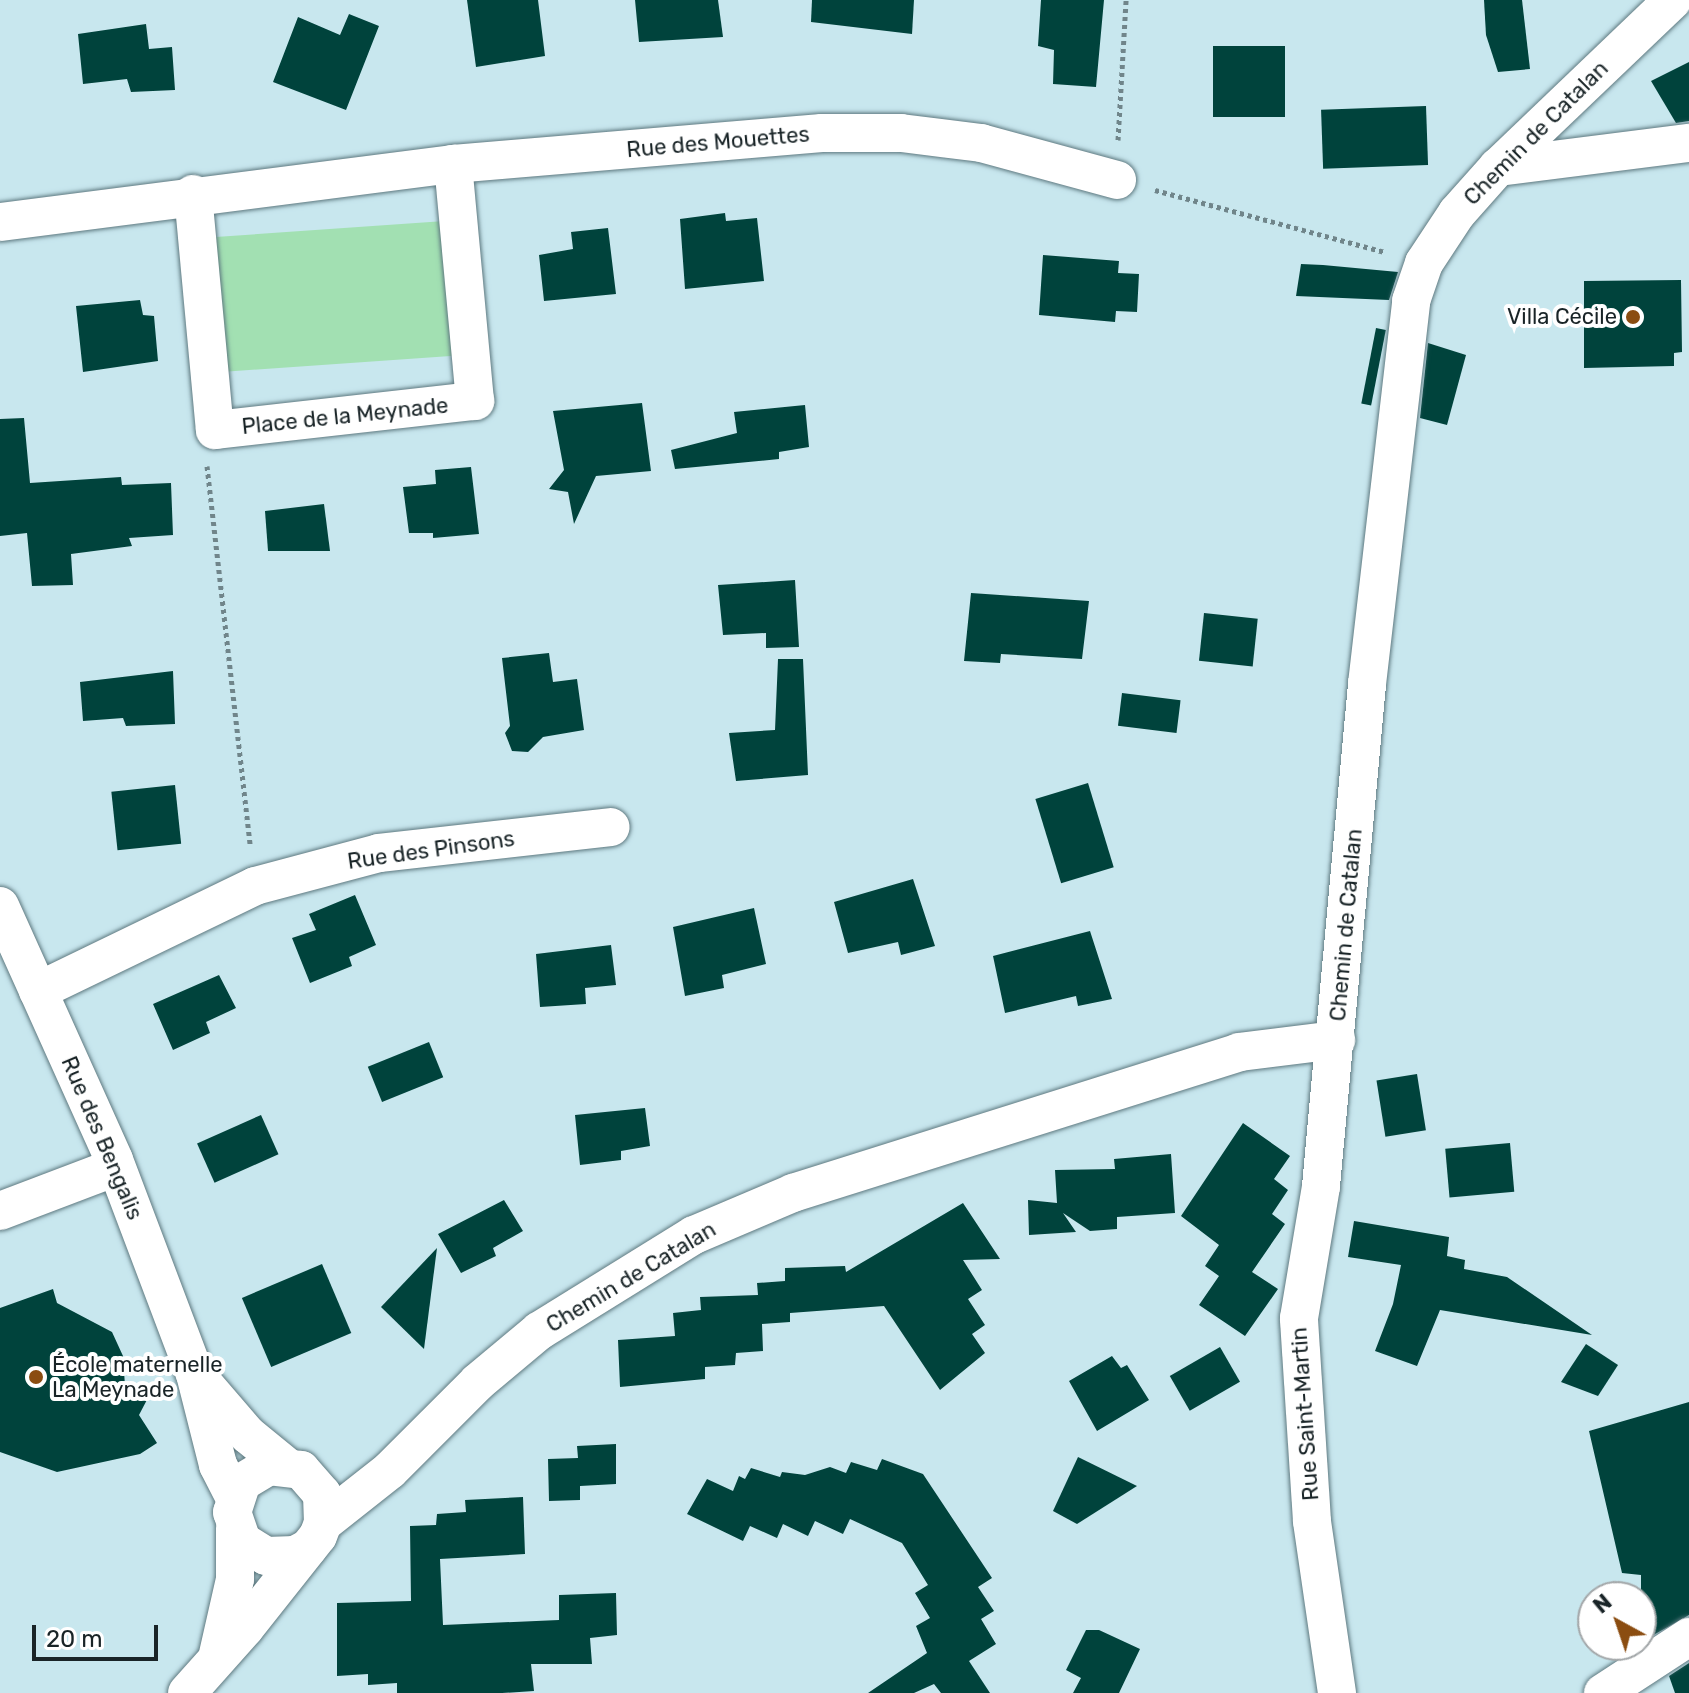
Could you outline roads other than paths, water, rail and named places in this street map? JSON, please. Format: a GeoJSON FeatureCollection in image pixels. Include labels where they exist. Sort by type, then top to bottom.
{"type":"FeatureCollection","features":[{"type":"Feature","properties":{"kind":"street","name":"Chemin de Catalan"},"geometry":{"type":"LineString","coordinates":[[187,1693],[316,1535],[390,1470],[478,1382],[539,1331],[694,1235],[793,1193],[1239,1052],[1336,1040],[1367,684],[1411,301],[1424,263],[1457,213],[1498,167],[1673,0]]}},
{"type":"Feature","properties":{"kind":"street","name":"Rue des Mouettes"},"geometry":{"type":"LineString","coordinates":[[0,222],[193,194],[453,164],[822,133],[901,133],[981,143],[1117,180]]}},
{"type":"Feature","properties":{"kind":"street"},"geometry":{"type":"LineString","coordinates":[[1498,167],[1689,143]]}},
{"type":"Feature","properties":{"kind":"street","name":"Place de la Meynade"},"geometry":{"type":"LineString","coordinates":[[193,194],[215,430],[475,401],[453,164]]}},
{"type":"Feature","properties":{"kind":"street","name":"Rue des Pinsons"},"geometry":{"type":"LineString","coordinates":[[38,991],[255,886],[379,853],[611,827]]}},
{"type":"Feature","properties":{"kind":"street","name":"Rue des Bengalis"},"geometry":{"type":"LineString","coordinates":[[0,906],[116,1167],[195,1374],[218,1465],[235,1512]]}},
{"type":"Feature","properties":{"kind":"street","name":"Rue Saint-Martin"},"geometry":{"type":"LineString","coordinates":[[1336,1040],[1321,1186],[1299,1318],[1312,1521],[1337,1693]]}},
{"type":"Feature","properties":{"kind":"street"},"geometry":{"type":"LineString","coordinates":[[0,1211],[116,1167]]}},
{"type":"Feature","properties":{"kind":"street","name":"Rue des Bengalis"},"geometry":{"type":"LineString","coordinates":[[195,1374],[248,1435],[299,1473]]}},
{"type":"Feature","properties":{"kind":"street"},"geometry":{"type":"LineString","coordinates":[[299,1473],[322,1494],[316,1535],[281,1558],[266,1556],[242,1541],[235,1512],[254,1472],[390,1470]]}},
{"type":"Feature","properties":{"kind":"street","name":"Chemin de Catalan"},"geometry":{"type":"LineString","coordinates":[[216,1660],[235,1579],[235,1512]]}},
{"type":"Feature","properties":{"kind":"street"},"geometry":{"type":"LineString","coordinates":[[1603,1693],[1689,1637]]}},
{"type":"Feature","properties":{"kind":"place","name":"Villa Cécile"},"geometry":{"type":"Point","coordinates":[1633,317]}},
{"type":"Feature","properties":{"kind":"place","name":"École maternelle La Meynade"},"geometry":{"type":"Point","coordinates":[36,1377]}}]}
